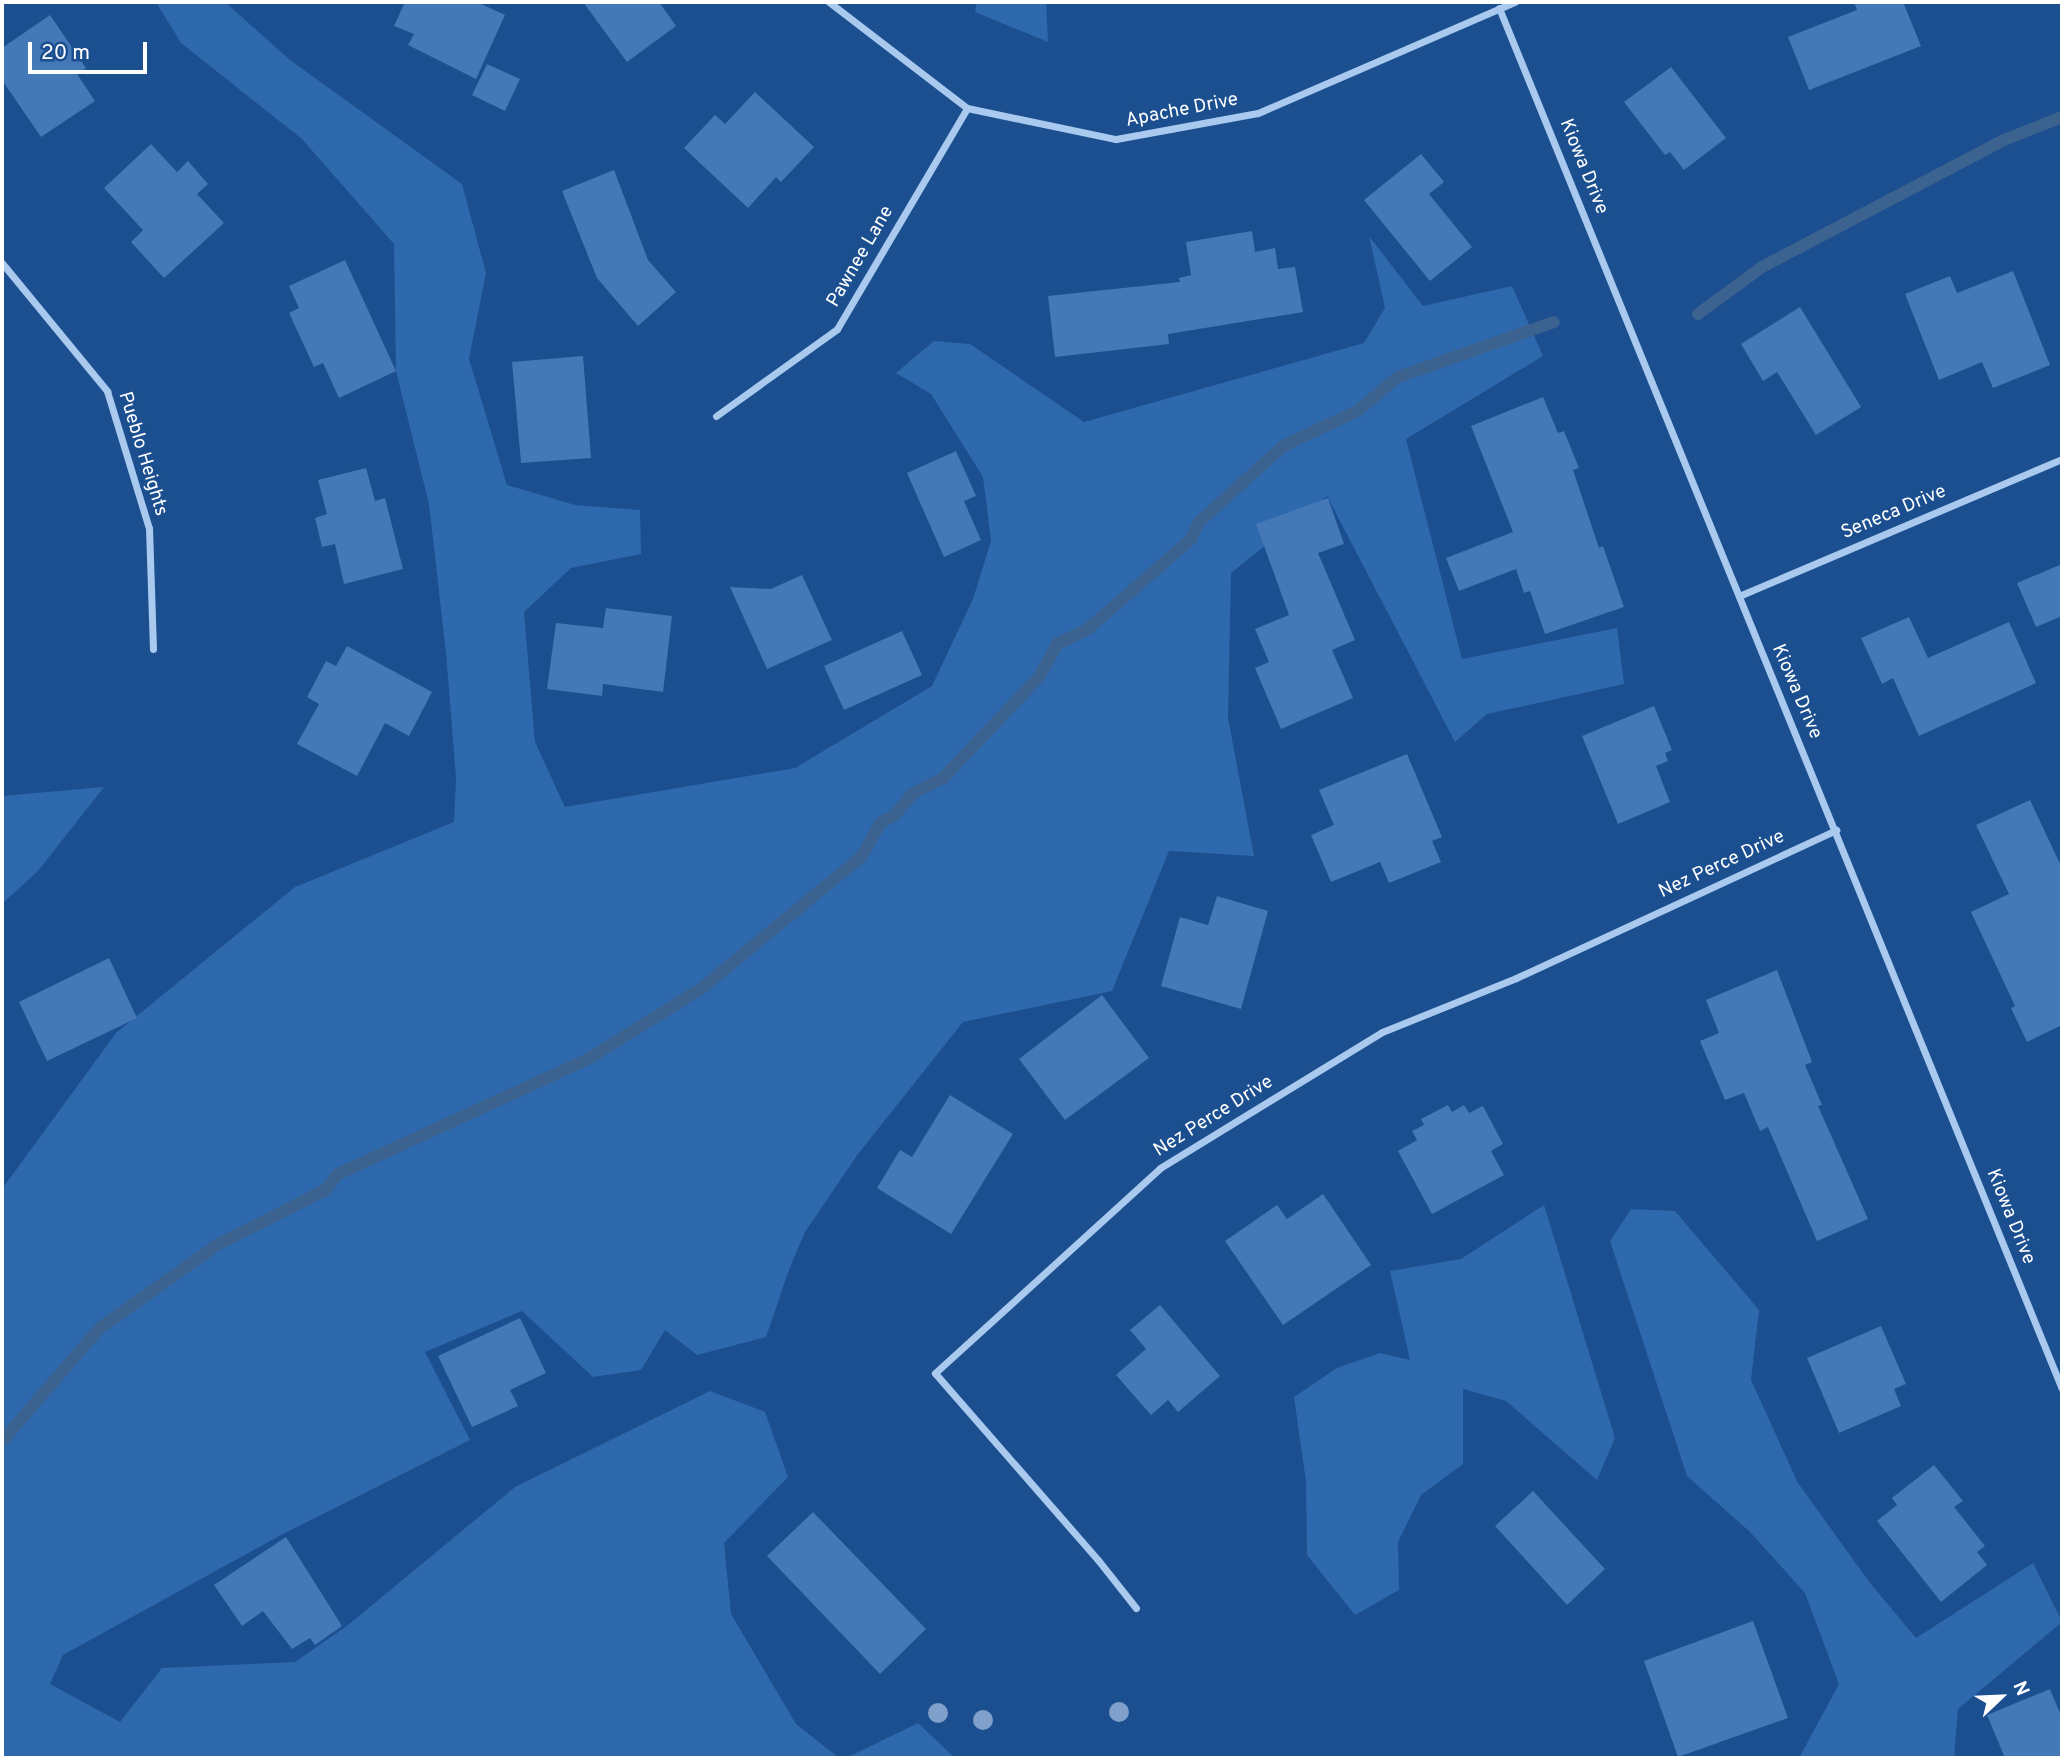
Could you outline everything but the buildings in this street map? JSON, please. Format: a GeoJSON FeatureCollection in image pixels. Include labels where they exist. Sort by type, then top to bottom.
{"type":"FeatureCollection","features":[{"type":"Feature","properties":{"kind":"street","name":"Apache Drive"},"geometry":{"type":"LineString","coordinates":[[830,2],[967,108],[1116,139],[1258,113],[1515,2]]}},
{"type":"Feature","properties":{"kind":"street","name":"Kiowa Drive"},"geometry":{"type":"LineString","coordinates":[[1499,8],[1837,830],[2062,1389]]}},
{"type":"Feature","properties":{"kind":"street","name":"Pawnee Lane"},"geometry":{"type":"LineString","coordinates":[[716,416],[837,329],[967,108]]}},
{"type":"Feature","properties":{"kind":"street","name":"Pueblo Heights"},"geometry":{"type":"LineString","coordinates":[[2,263],[107,391],[149,528],[153,649]]}},
{"type":"Feature","properties":{"kind":"street","name":"Seneca Drive"},"geometry":{"type":"LineString","coordinates":[[1739,596],[2062,459]]}},
{"type":"Feature","properties":{"kind":"street","name":"Nez Perce Drive"},"geometry":{"type":"LineString","coordinates":[[1136,1608],[1098,1560],[935,1373],[1160,1168],[1382,1032],[1516,978],[1837,830]]}},
{"type":"Feature","properties":{"kind":"shaded area"},"geometry":{"type":"Polygon","coordinates":[[[156,2],[225,2],[290,60],[462,184],[486,273],[469,359],[507,485],[575,505],[640,510],[641,554],[571,568],[524,612],[535,742],[565,807],[795,768],[932,686],[973,599],[991,541],[983,477],[931,394],[896,373],[934,341],[970,344],[1084,422],[1364,343],[1385,308],[1369,236],[1423,306],[1512,286],[1543,356],[1406,439],[1462,659],[1617,628],[1624,684],[1487,714],[1455,742],[1327,496],[1231,573],[1228,718],[1254,856],[1169,851],[1112,991],[963,1022],[858,1154],[805,1232],[766,1337],[697,1355],[665,1330],[641,1370],[593,1377],[522,1311],[425,1352],[470,1440],[281,1535],[63,1655],[50,1684],[120,1722],[162,1668],[295,1662],[348,1625],[515,1487],[710,1391],[765,1412],[788,1477],[724,1543],[731,1614],[796,1724],[839,1758],[2,1758],[2,1189],[116,1033],[295,887],[454,822],[456,778],[446,653],[429,504],[396,371],[394,244],[302,139],[181,43],[156,2]]]}},
{"type":"Feature","properties":{"kind":"shaded area"},"geometry":{"type":"Polygon","coordinates":[[[977,2],[1046,2],[1048,42],[975,12],[977,2]]]}},
{"type":"Feature","properties":{"kind":"shaded area"},"geometry":{"type":"Polygon","coordinates":[[[104,787],[38,871],[2,904],[2,796],[104,787]]]}},
{"type":"Feature","properties":{"kind":"shaded area"},"geometry":{"type":"Polygon","coordinates":[[[1544,1205],[1615,1438],[1597,1480],[1506,1401],[1463,1389],[1463,1464],[1421,1495],[1398,1542],[1399,1590],[1355,1615],[1307,1555],[1306,1482],[1294,1397],[1337,1368],[1380,1353],[1410,1360],[1390,1271],[1461,1259],[1544,1205]]]}},
{"type":"Feature","properties":{"kind":"shaded area"},"geometry":{"type":"Polygon","coordinates":[[[1631,1209],[1675,1211],[1759,1310],[1751,1380],[1798,1483],[1870,1583],[1916,1638],[2033,1563],[2062,1622],[1958,1709],[1954,1758],[1799,1758],[1839,1684],[1805,1593],[1750,1532],[1687,1476],[1610,1241],[1631,1209]]]}},
{"type":"Feature","properties":{"kind":"shaded area"},"geometry":{"type":"Polygon","coordinates":[[[918,1723],[954,1757],[846,1758],[918,1723]]]}},
{"type":"Feature","properties":{"kind":"waterway"},"geometry":{"type":"LineString","coordinates":[[1698,314],[1762,267],[2004,140],[2062,117]]}},
{"type":"Feature","properties":{"kind":"waterway"},"geometry":{"type":"LineString","coordinates":[[2,1441],[100,1328],[217,1245],[325,1190],[338,1174],[588,1059],[702,988],[862,856],[880,823],[895,815],[912,794],[942,779],[1039,677],[1057,644],[1088,629],[1191,539],[1199,522],[1283,446],[1357,411],[1398,377],[1554,322]]}}]}
